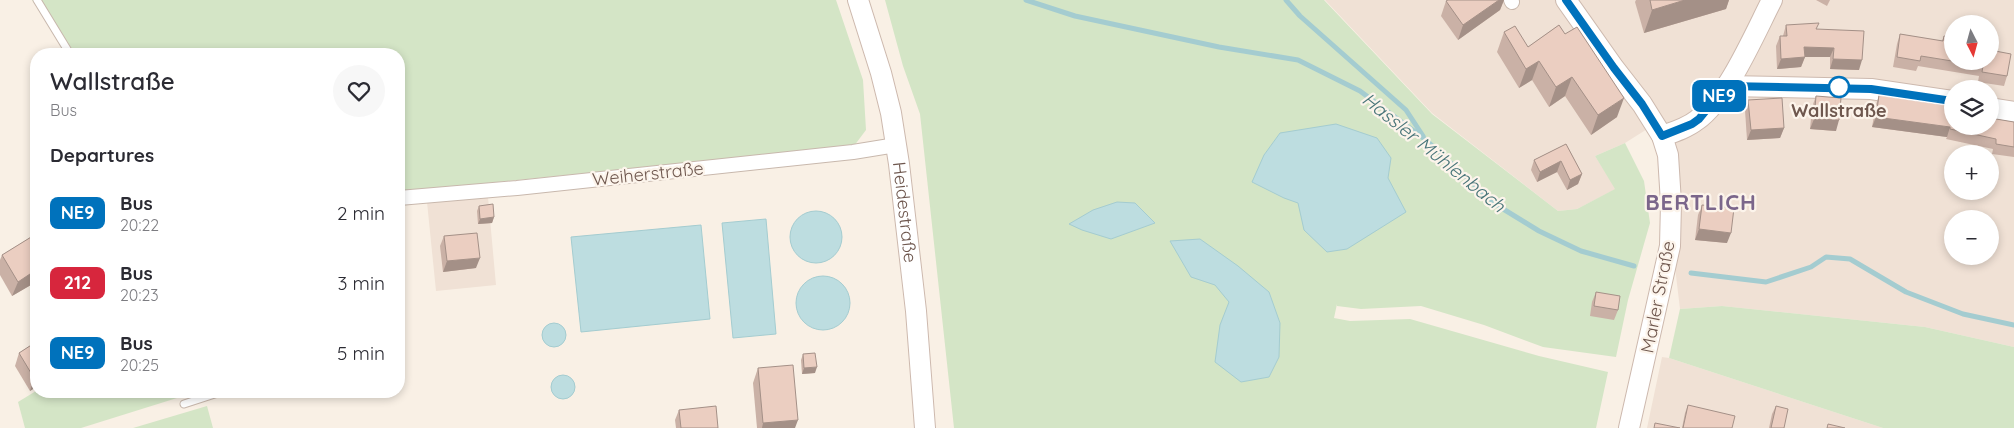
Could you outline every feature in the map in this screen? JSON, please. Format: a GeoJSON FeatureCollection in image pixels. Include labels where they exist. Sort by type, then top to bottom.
{"type":"FeatureCollection","features":[{"type":"Feature","properties":{"kind":"main road","name":"Heidestraße"},"geometry":{"type":"LineString","coordinates":[[858,0],[881,73],[896,145],[914,302],[925,428]]}},
{"type":"Feature","properties":{"kind":"main road"},"geometry":{"type":"LineString","coordinates":[[1566,0],[1642,104],[1662,136],[1692,124],[1699,119],[1726,86],[1772,0]]}},
{"type":"Feature","properties":{"kind":"main road"},"geometry":{"type":"LineString","coordinates":[[1726,86],[1871,89],[1944,100]]}},
{"type":"Feature","properties":{"kind":"main road"},"geometry":{"type":"LineString","coordinates":[[1999,110],[2014,112]]}},
{"type":"Feature","properties":{"kind":"main road","name":"Marler Straße"},"geometry":{"type":"LineString","coordinates":[[1630,428],[1670,246],[1670,175],[1662,136]]}},
{"type":"Feature","properties":{"kind":"street","name":"Weiherstraße"},"geometry":{"type":"LineString","coordinates":[[405,197],[526,187],[853,152],[896,145]]}},
{"type":"Feature","properties":{"kind":"lane"},"geometry":{"type":"LineString","coordinates":[[36,0],[66,48]]}},
{"type":"Feature","properties":{"kind":"lane"},"geometry":{"type":"LineString","coordinates":[[184,404],[202,398]]}},
{"type":"Feature","properties":{"kind":"shaded area"},"geometry":{"type":"Polygon","coordinates":[[[1325,0],[2014,0],[2014,347],[1925,327],[1722,306],[1680,309],[1669,217],[1668,174],[1652,126],[1625,143],[1595,156],[1616,189],[1577,209],[1558,211],[1432,113],[1325,0]]]}},
{"type":"Feature","properties":{"kind":"shaded area"},"geometry":{"type":"Polygon","coordinates":[[[488,197],[496,285],[436,291],[427,202],[488,197]]]}},
{"type":"Feature","properties":{"kind":"shaded area"},"geometry":{"type":"Polygon","coordinates":[[[1662,357],[1669,358],[1883,428],[1647,428],[1662,357]]]}},
{"type":"Feature","properties":{"kind":"green space"},"geometry":{"type":"Polygon","coordinates":[[[32,0],[836,0],[863,80],[866,130],[854,146],[405,191],[405,48],[65,48],[32,0]]]}},
{"type":"Feature","properties":{"kind":"green space"},"geometry":{"type":"Polygon","coordinates":[[[885,0],[1324,0],[1432,114],[1558,211],[1577,209],[1615,189],[1595,156],[1625,143],[1644,181],[1650,223],[1628,300],[1616,357],[1543,347],[1484,325],[1421,306],[1361,309],[1337,306],[1337,304],[1334,318],[1350,321],[1410,319],[1539,356],[1608,372],[1596,428],[954,428],[920,114],[903,66],[885,0]]]}},
{"type":"Feature","properties":{"kind":"green space"},"geometry":{"type":"Polygon","coordinates":[[[1722,306],[1925,327],[2014,347],[2014,428],[1883,428],[1669,358],[1680,309],[1722,306]]]}},
{"type":"Feature","properties":{"kind":"green space"},"geometry":{"type":"Polygon","coordinates":[[[30,395],[30,398],[177,398],[81,428],[25,428],[18,402],[30,395]]]}},
{"type":"Feature","properties":{"kind":"green space"},"geometry":{"type":"Polygon","coordinates":[[[207,406],[213,428],[133,428],[207,406]]]}},
{"type":"Feature","properties":{"kind":"water"},"geometry":{"type":"Polygon","coordinates":[[[1336,124],[1377,138],[1391,158],[1388,178],[1406,212],[1347,249],[1327,252],[1304,230],[1298,203],[1252,182],[1264,155],[1280,133],[1336,124]]]}},
{"type":"Feature","properties":{"kind":"water"},"geometry":{"type":"Polygon","coordinates":[[[1117,202],[1135,203],[1155,223],[1111,239],[1069,224],[1093,210],[1117,202]]]}},
{"type":"Feature","properties":{"kind":"water"},"geometry":{"type":"Polygon","coordinates":[[[811,211],[821,211],[835,218],[842,232],[842,242],[835,256],[821,263],[811,263],[801,259],[794,252],[790,242],[790,232],[794,222],[801,215],[811,211]]]}},
{"type":"Feature","properties":{"kind":"water"},"geometry":{"type":"Polygon","coordinates":[[[766,219],[776,334],[733,338],[722,223],[766,219]]]}},
{"type":"Feature","properties":{"kind":"water"},"geometry":{"type":"Polygon","coordinates":[[[701,225],[710,319],[581,332],[571,237],[701,225]]]}},
{"type":"Feature","properties":{"kind":"water"},"geometry":{"type":"Polygon","coordinates":[[[1200,239],[1238,266],[1269,292],[1280,323],[1279,357],[1269,377],[1241,382],[1215,362],[1220,325],[1229,302],[1215,285],[1191,277],[1170,241],[1200,239]]]}},
{"type":"Feature","properties":{"kind":"water"},"geometry":{"type":"Polygon","coordinates":[[[823,276],[842,284],[850,303],[842,322],[823,330],[804,322],[796,303],[804,284],[823,276]]]}},
{"type":"Feature","properties":{"kind":"water"},"geometry":{"type":"Polygon","coordinates":[[[554,323],[563,326],[566,335],[563,344],[554,347],[545,344],[542,335],[545,326],[554,323]]]}},
{"type":"Feature","properties":{"kind":"water"},"geometry":{"type":"Polygon","coordinates":[[[563,375],[572,378],[575,387],[572,396],[563,399],[554,396],[551,387],[554,378],[563,375]]]}},
{"type":"Feature","properties":{"kind":"building"},"geometry":{"type":"Polygon","coordinates":[[[1499,0],[1463,25],[1446,1],[1499,0]]]}},
{"type":"Feature","properties":{"kind":"building"},"geometry":{"type":"Polygon","coordinates":[[[1650,0],[1685,0],[1652,10],[1650,0]]]}},
{"type":"Feature","properties":{"kind":"building"},"geometry":{"type":"Polygon","coordinates":[[[1819,23],[1816,29],[1864,31],[1862,60],[1833,59],[1834,48],[1804,47],[1805,57],[1781,59],[1780,36],[1787,36],[1786,25],[1819,23]]]}},
{"type":"Feature","properties":{"kind":"building"},"geometry":{"type":"Polygon","coordinates":[[[1559,25],[1565,34],[1577,27],[1624,98],[1598,115],[1572,77],[1556,87],[1539,61],[1526,69],[1504,32],[1515,26],[1528,47],[1559,25]]]}},
{"type":"Feature","properties":{"kind":"building"},"geometry":{"type":"Polygon","coordinates":[[[1900,34],[1943,41],[1944,36],[1944,60],[1921,56],[1920,61],[1897,57],[1900,34]]]}},
{"type":"Feature","properties":{"kind":"building"},"geometry":{"type":"Polygon","coordinates":[[[1999,52],[2011,54],[2007,76],[1982,72],[1982,70],[1999,70],[1999,52]]]}},
{"type":"Feature","properties":{"kind":"building"},"geometry":{"type":"Polygon","coordinates":[[[1879,95],[1944,105],[1944,126],[1876,117],[1879,95]]]}},
{"type":"Feature","properties":{"kind":"building"},"geometry":{"type":"Polygon","coordinates":[[[1816,96],[1841,98],[1839,120],[1814,119],[1816,96]]]}},
{"type":"Feature","properties":{"kind":"building"},"geometry":{"type":"Polygon","coordinates":[[[1782,98],[1784,128],[1751,130],[1748,100],[1782,98]]]}},
{"type":"Feature","properties":{"kind":"building"},"geometry":{"type":"Polygon","coordinates":[[[1999,120],[2014,122],[2014,147],[1996,144],[1996,139],[1978,135],[1999,135],[1999,120]]]}},
{"type":"Feature","properties":{"kind":"building"},"geometry":{"type":"Polygon","coordinates":[[[1566,144],[1582,174],[1570,180],[1561,161],[1540,172],[1534,160],[1566,144]]]}},
{"type":"Feature","properties":{"kind":"building"},"geometry":{"type":"Polygon","coordinates":[[[493,204],[494,217],[480,219],[479,206],[493,204]]]}},
{"type":"Feature","properties":{"kind":"building"},"geometry":{"type":"Polygon","coordinates":[[[1702,205],[1734,208],[1731,233],[1699,229],[1702,205]]]}},
{"type":"Feature","properties":{"kind":"building"},"geometry":{"type":"Polygon","coordinates":[[[477,233],[480,258],[447,261],[444,236],[477,233]]]}},
{"type":"Feature","properties":{"kind":"building"},"geometry":{"type":"Polygon","coordinates":[[[30,238],[30,274],[18,282],[2,255],[30,238]]]}},
{"type":"Feature","properties":{"kind":"building"},"geometry":{"type":"Polygon","coordinates":[[[1596,292],[1620,296],[1618,310],[1594,306],[1596,292]]]}},
{"type":"Feature","properties":{"kind":"building"},"geometry":{"type":"Polygon","coordinates":[[[30,346],[30,371],[19,353],[30,346]]]}},
{"type":"Feature","properties":{"kind":"building"},"geometry":{"type":"Polygon","coordinates":[[[815,353],[817,367],[804,368],[803,354],[815,353]]]}},
{"type":"Feature","properties":{"kind":"building"},"geometry":{"type":"Polygon","coordinates":[[[793,365],[798,420],[763,423],[758,368],[793,365]]]}},
{"type":"Feature","properties":{"kind":"building"},"geometry":{"type":"Polygon","coordinates":[[[1688,405],[1735,416],[1732,428],[1683,428],[1688,405]]]}},
{"type":"Feature","properties":{"kind":"building"},"geometry":{"type":"Polygon","coordinates":[[[716,406],[718,428],[681,428],[679,410],[716,406]]]}},
{"type":"Feature","properties":{"kind":"building"},"geometry":{"type":"Polygon","coordinates":[[[1776,406],[1788,409],[1784,428],[1771,428],[1776,406]]]}},
{"type":"Feature","properties":{"kind":"building"},"geometry":{"type":"Polygon","coordinates":[[[1655,423],[1680,428],[1654,428],[1655,423]]]}},
{"type":"Feature","properties":{"kind":"building"},"geometry":{"type":"Polygon","coordinates":[[[1828,424],[1845,428],[1827,428],[1828,424]]]}},
{"type":"Feature","properties":{"kind":"waterway","name":"Hassler Mühlenbach"},"geometry":{"type":"LineString","coordinates":[[1026,0],[1075,16],[1219,47],[1298,60],[1360,91],[1426,140],[1495,204],[1539,231],[1581,251],[1634,266]]}},
{"type":"Feature","properties":{"kind":"waterway"},"geometry":{"type":"LineString","coordinates":[[1286,0],[1300,16],[1406,110],[1423,136]]}},
{"type":"Feature","properties":{"kind":"waterway"},"geometry":{"type":"LineString","coordinates":[[1691,273],[1766,282],[1811,267],[1826,257],[1850,259],[1906,292],[1963,314],[2014,325]]}},
{"type":"Feature","properties":{"kind":"bus line","name":"NE9"},"geometry":{"type":"LineString","coordinates":[[1566,0],[1642,104],[1662,136],[1692,124],[1699,119],[1726,86],[1871,89],[1897,91],[1944,100]]}},
{"type":"Feature","properties":{"kind":"place","name":"Wallstraße"},"geometry":{"type":"Point","coordinates":[1839,87]}},
{"type":"Feature","properties":{"kind":"district","name":"BERTLICH"},"geometry":{"type":"Point","coordinates":[1701,202]}}]}
